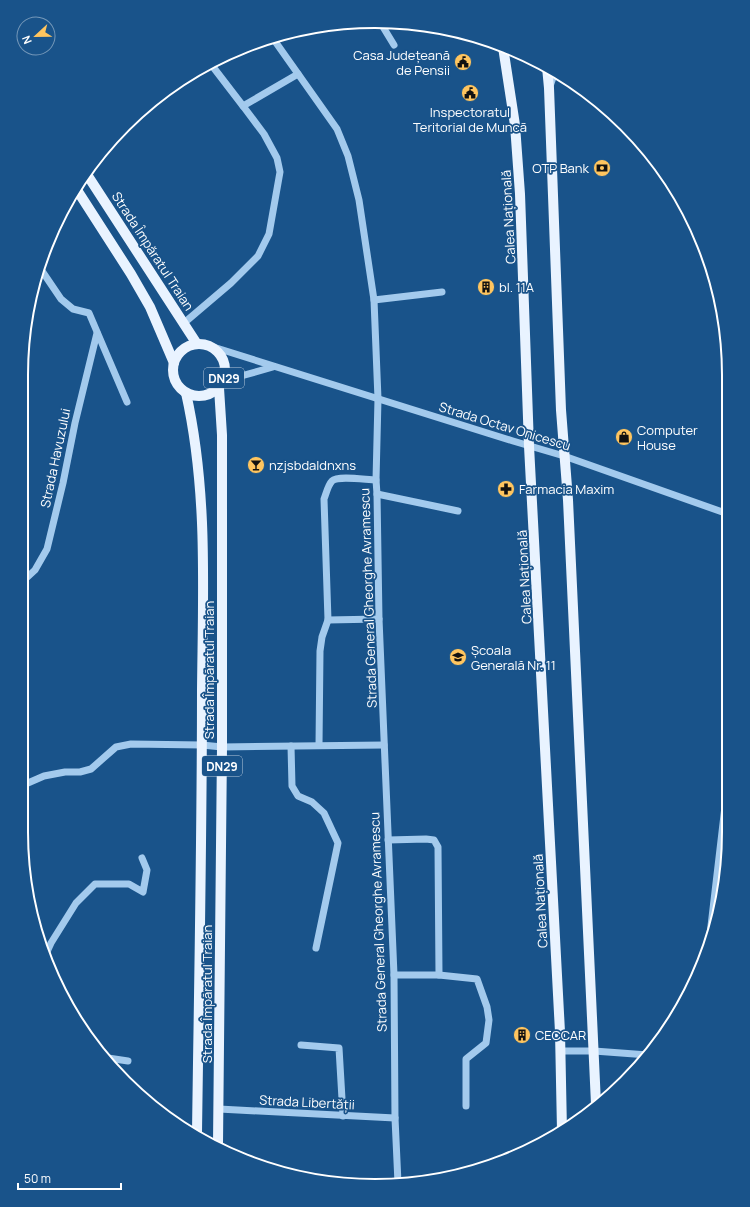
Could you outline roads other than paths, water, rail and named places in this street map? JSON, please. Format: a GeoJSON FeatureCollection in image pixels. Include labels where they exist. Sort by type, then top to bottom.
{"type":"FeatureCollection","features":[{"type":"Feature","properties":{"kind":"main road","name":"Calea Națională"},"geometry":{"type":"LineString","coordinates":[[504,52],[515,126],[520,194],[529,446],[561,1051],[562,1125]]}},
{"type":"Feature","properties":{"kind":"main road"},"geometry":{"type":"LineString","coordinates":[[548,74],[561,410],[568,515],[596,1099]]}},
{"type":"Feature","properties":{"kind":"main road","name":"Strada Împăratul Traian"},"geometry":{"type":"LineString","coordinates":[[89,178],[197,344]]}},
{"type":"Feature","properties":{"kind":"main road","name":"DN29"},"geometry":{"type":"LineString","coordinates":[[79,193],[131,274],[150,307],[174,363],[173,371],[175,380],[179,388],[186,393],[194,396],[212,394],[221,384],[225,372],[224,363],[220,354],[210,346]]}},
{"type":"Feature","properties":{"kind":"main road"},"geometry":{"type":"LineString","coordinates":[[174,363],[184,348],[197,344],[210,346]]}},
{"type":"Feature","properties":{"kind":"main road","name":"Strada Împăratul Traian"},"geometry":{"type":"LineString","coordinates":[[218,1141],[222,747],[221,384]]}},
{"type":"Feature","properties":{"kind":"main road","name":"Strada Împăratul Traian"},"geometry":{"type":"LineString","coordinates":[[186,393],[190,410],[200,482],[203,526],[197,1130]]}},
{"type":"Feature","properties":{"kind":"street"},"geometry":{"type":"LineString","coordinates":[[384,28],[394,45]]}},
{"type":"Feature","properties":{"kind":"street","name":"Strada General Gheorghe Avramescu"},"geometry":{"type":"LineString","coordinates":[[276,42],[337,129],[348,156],[358,200],[374,300],[378,399],[376,480],[379,619],[394,975],[395,1118],[398,1178]]}},
{"type":"Feature","properties":{"kind":"street"},"geometry":{"type":"LineString","coordinates":[[184,323],[231,283],[258,256],[269,234],[280,172],[277,158],[264,134],[214,68]]}},
{"type":"Feature","properties":{"kind":"street"},"geometry":{"type":"LineString","coordinates":[[243,106],[298,74]]}},
{"type":"Feature","properties":{"kind":"street"},"geometry":{"type":"LineString","coordinates":[[549,88],[553,77]]}},
{"type":"Feature","properties":{"kind":"street"},"geometry":{"type":"LineString","coordinates":[[43,273],[61,298],[73,309],[89,313],[127,402]]}},
{"type":"Feature","properties":{"kind":"street"},"geometry":{"type":"LineString","coordinates":[[374,300],[442,292]]}},
{"type":"Feature","properties":{"kind":"street","name":"Strada Havuzului"},"geometry":{"type":"LineString","coordinates":[[28,576],[34,570],[47,549],[64,484],[75,423],[97,333]]}},
{"type":"Feature","properties":{"kind":"street","name":"Strada Octav Onicescu"},"geometry":{"type":"LineString","coordinates":[[210,346],[564,456],[722,512]]}},
{"type":"Feature","properties":{"kind":"street"},"geometry":{"type":"LineString","coordinates":[[221,384],[274,367]]}},
{"type":"Feature","properties":{"kind":"street"},"geometry":{"type":"LineString","coordinates":[[319,745],[320,651],[322,637],[328,620],[324,499],[331,482],[335,479],[347,478],[376,480]]}},
{"type":"Feature","properties":{"kind":"street"},"geometry":{"type":"LineString","coordinates":[[377,494],[458,511]]}},
{"type":"Feature","properties":{"kind":"street"},"geometry":{"type":"LineString","coordinates":[[328,620],[379,619]]}},
{"type":"Feature","properties":{"kind":"street"},"geometry":{"type":"LineString","coordinates":[[28,783],[44,776],[65,772],[80,772],[91,769],[116,747],[131,744],[202,745],[222,747],[384,745]]}},
{"type":"Feature","properties":{"kind":"street"},"geometry":{"type":"LineString","coordinates":[[291,746],[292,786],[298,796],[312,802],[324,813],[338,843],[316,948]]}},
{"type":"Feature","properties":{"kind":"street"},"geometry":{"type":"LineString","coordinates":[[713,909],[722,832]]}},
{"type":"Feature","properties":{"kind":"street"},"geometry":{"type":"LineString","coordinates":[[388,840],[434,840],[438,847],[439,975]]}},
{"type":"Feature","properties":{"kind":"street"},"geometry":{"type":"LineString","coordinates":[[48,949],[76,903],[95,884],[129,884],[143,892],[147,870],[142,858]]}},
{"type":"Feature","properties":{"kind":"street"},"geometry":{"type":"LineString","coordinates":[[394,975],[439,975],[476,979],[487,1007],[489,1020],[486,1043],[466,1059],[466,1106]]}},
{"type":"Feature","properties":{"kind":"street"},"geometry":{"type":"LineString","coordinates":[[301,1045],[339,1048],[343,1116]]}},
{"type":"Feature","properties":{"kind":"street"},"geometry":{"type":"LineString","coordinates":[[561,1051],[594,1051],[641,1054]]}},
{"type":"Feature","properties":{"kind":"street"},"geometry":{"type":"LineString","coordinates":[[112,1059],[128,1062]]}},
{"type":"Feature","properties":{"kind":"street","name":"Strada Libertății"},"geometry":{"type":"LineString","coordinates":[[219,1109],[395,1118]]}},
{"type":"Feature","properties":{"kind":"place","name":"Casa Județeană de Pensii"},"geometry":{"type":"Point","coordinates":[463,62]}},
{"type":"Feature","properties":{"kind":"place","name":"Inspectoratul Teritorial de Muncã"},"geometry":{"type":"Point","coordinates":[470,93]}},
{"type":"Feature","properties":{"kind":"place","name":"OTP Bank"},"geometry":{"type":"Point","coordinates":[602,168]}},
{"type":"Feature","properties":{"kind":"place","name":"bl. 11A"},"geometry":{"type":"Point","coordinates":[486,287]}},
{"type":"Feature","properties":{"kind":"place","name":"Computer House"},"geometry":{"type":"Point","coordinates":[624,437]}},
{"type":"Feature","properties":{"kind":"place","name":"nzjsbdaldnxns"},"geometry":{"type":"Point","coordinates":[256,465]}},
{"type":"Feature","properties":{"kind":"place","name":"Farmacia Maxim"},"geometry":{"type":"Point","coordinates":[506,489]}},
{"type":"Feature","properties":{"kind":"place","name":"Școala Generală Nr. 11"},"geometry":{"type":"Point","coordinates":[458,657]}},
{"type":"Feature","properties":{"kind":"place","name":"CECCAR"},"geometry":{"type":"Point","coordinates":[522,1035]}}]}
